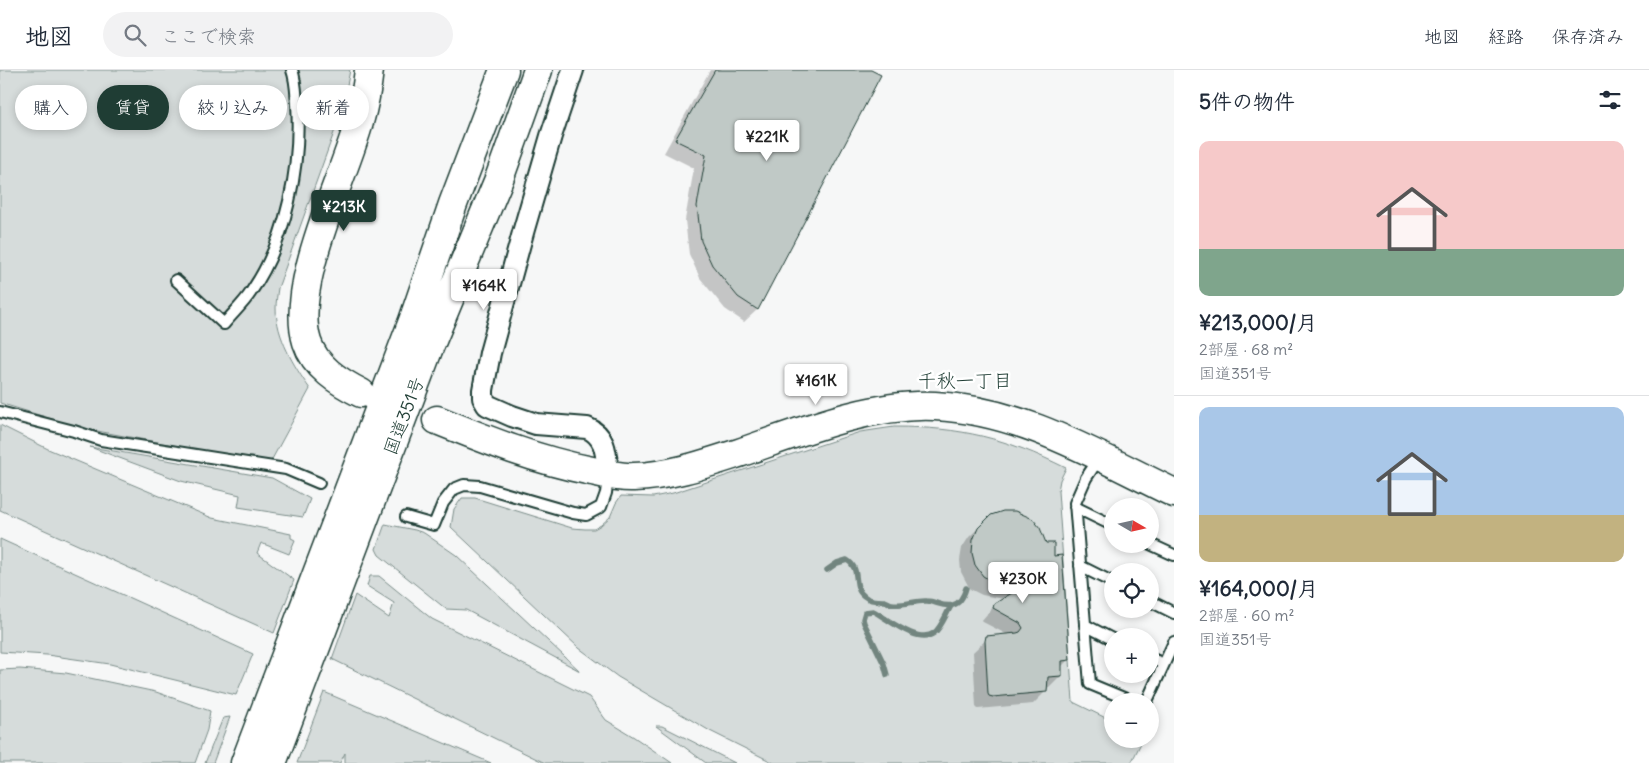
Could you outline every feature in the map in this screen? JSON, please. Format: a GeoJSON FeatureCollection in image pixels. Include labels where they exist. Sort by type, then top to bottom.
{"type":"FeatureCollection","features":[{"type":"Feature","properties":{"kind":"main road"},"geometry":{"type":"LineString","coordinates":[[361,393],[342,384],[314,357],[307,343],[303,324],[303,302],[316,247],[359,122],[369,70]]}},
{"type":"Feature","properties":{"kind":"main road"},"geometry":{"type":"LineString","coordinates":[[453,204],[488,70]]}},
{"type":"Feature","properties":{"kind":"main road","name":"国道351号"},"geometry":{"type":"LineString","coordinates":[[272,763],[329,577],[412,321],[453,204],[504,70]]}},
{"type":"Feature","properties":{"kind":"main road","name":"国道351号"},"geometry":{"type":"LineString","coordinates":[[245,763],[428,350],[499,179],[538,70]]}},
{"type":"Feature","properties":{"kind":"main road"},"geometry":{"type":"LineString","coordinates":[[437,420],[509,449],[557,464],[632,478],[696,467],[846,418],[881,410],[912,406],[966,409],[1002,416],[1028,424],[1075,443],[1174,493]]}},
{"type":"Feature","properties":{"kind":"street"},"geometry":{"type":"LineString","coordinates":[[573,70],[551,136],[490,353],[483,398],[487,405],[536,424],[587,428],[595,431],[601,438],[605,451],[608,474]]}},
{"type":"Feature","properties":{"kind":"lane"},"geometry":{"type":"LineString","coordinates":[[176,280],[224,324],[251,292],[265,267],[280,231],[291,192],[298,126],[295,79],[292,70]]}},
{"type":"Feature","properties":{"kind":"lane"},"geometry":{"type":"LineString","coordinates":[[0,412],[101,440],[286,469],[319,483]]}},
{"type":"Feature","properties":{"kind":"lane"},"geometry":{"type":"LineString","coordinates":[[1100,457],[1086,478],[1075,507],[1090,684],[1111,693]]}},
{"type":"Feature","properties":{"kind":"lane"},"geometry":{"type":"LineString","coordinates":[[406,517],[434,525],[443,503],[454,489],[464,484],[480,486],[552,508],[586,515],[601,507],[606,493],[608,474]]}},
{"type":"Feature","properties":{"kind":"lane"},"geometry":{"type":"LineString","coordinates":[[1075,507],[1104,521]]}},
{"type":"Feature","properties":{"kind":"lane"},"geometry":{"type":"LineString","coordinates":[[1159,548],[1174,555]]}},
{"type":"Feature","properties":{"kind":"lane"},"geometry":{"type":"LineString","coordinates":[[1080,566],[1104,578]]}},
{"type":"Feature","properties":{"kind":"lane"},"geometry":{"type":"LineString","coordinates":[[1159,606],[1174,613]]}},
{"type":"Feature","properties":{"kind":"lane"},"geometry":{"type":"LineString","coordinates":[[1085,626],[1104,635]]}},
{"type":"Feature","properties":{"kind":"lane"},"geometry":{"type":"LineString","coordinates":[[1150,693],[1174,642]]}},
{"type":"Feature","properties":{"kind":"lane"},"geometry":{"type":"LineString","coordinates":[[1159,662],[1164,664]]}},
{"type":"Feature","properties":{"kind":"shaded area"},"geometry":{"type":"Polygon","coordinates":[[[0,70],[350,70],[347,85],[297,85],[297,130],[335,130],[278,288],[276,308],[279,330],[292,361],[310,389],[270,463],[81,428],[0,403],[0,70]]]}},
{"type":"Feature","properties":{"kind":"shaded area"},"geometry":{"type":"Polygon","coordinates":[[[0,425],[48,449],[212,518],[291,534],[291,538],[295,540],[289,554],[261,543],[257,553],[294,580],[274,633],[0,510],[0,425]]]}},
{"type":"Feature","properties":{"kind":"shaded area"},"geometry":{"type":"Polygon","coordinates":[[[894,427],[962,432],[1003,442],[1066,468],[1060,480],[1058,491],[1073,702],[1104,717],[1104,748],[1138,748],[1131,763],[774,763],[710,731],[618,677],[579,648],[451,527],[454,509],[462,498],[475,498],[572,528],[594,529],[610,517],[621,496],[653,497],[673,493],[860,432],[894,427]]]}},
{"type":"Feature","properties":{"kind":"shaded area"},"geometry":{"type":"Polygon","coordinates":[[[90,447],[272,478],[310,499],[303,517],[238,507],[240,495],[181,481],[90,447]]]}},
{"type":"Feature","properties":{"kind":"shaded area"},"geometry":{"type":"Polygon","coordinates":[[[385,524],[424,533],[456,555],[580,671],[466,610],[446,609],[379,555],[376,549],[385,524]]]}},
{"type":"Feature","properties":{"kind":"shaded area"},"geometry":{"type":"Polygon","coordinates":[[[0,539],[253,654],[236,695],[110,664],[47,655],[0,652],[0,539]]]}},
{"type":"Feature","properties":{"kind":"shaded area"},"geometry":{"type":"Polygon","coordinates":[[[370,576],[379,576],[432,619],[589,697],[606,720],[672,763],[545,763],[332,659],[355,595],[389,618],[394,603],[367,586],[370,576]]]}},
{"type":"Feature","properties":{"kind":"shaded area"},"geometry":{"type":"Polygon","coordinates":[[[20,669],[66,673],[156,692],[210,711],[207,730],[195,763],[0,763],[0,670],[20,669]]]}},
{"type":"Feature","properties":{"kind":"shaded area"},"geometry":{"type":"Polygon","coordinates":[[[324,692],[491,763],[345,763],[345,753],[340,763],[297,763],[324,692]]]}},
{"type":"Feature","properties":{"kind":"shaded area"},"geometry":{"type":"Polygon","coordinates":[[[230,717],[213,763],[205,763],[223,718],[230,717]]]}},
{"type":"Feature","properties":{"kind":"shaded area"},"geometry":{"type":"Polygon","coordinates":[[[656,726],[662,726],[735,763],[706,763],[656,726]]]}},
{"type":"Feature","properties":{"kind":"building"},"geometry":{"type":"Polygon","coordinates":[[[715,70],[871,70],[881,75],[758,310],[738,297],[712,265],[701,241],[697,206],[706,155],[675,140],[715,70]]]}},
{"type":"Feature","properties":{"kind":"building"},"geometry":{"type":"Polygon","coordinates":[[[1003,511],[1015,511],[1033,519],[1040,528],[1046,543],[1054,543],[1054,556],[1062,555],[1070,660],[1062,661],[1062,676],[1048,677],[1047,692],[993,697],[988,694],[986,636],[1017,633],[1023,628],[1020,623],[993,608],[994,604],[1015,591],[1017,587],[995,583],[983,576],[975,565],[972,553],[973,540],[978,528],[991,515],[1003,511]]]}},
{"type":"Feature","properties":{"kind":"waterway"},"geometry":{"type":"LineString","coordinates":[[827,570],[837,563],[847,560],[854,568],[860,592],[872,600],[885,601],[891,604],[930,601],[946,606],[953,605],[960,601],[966,588]]}},
{"type":"Feature","properties":{"kind":"waterway"},"geometry":{"type":"LineString","coordinates":[[887,675],[884,664],[864,623],[865,612],[873,611],[911,633],[927,636],[939,628],[951,606]]}},
{"type":"Feature","properties":{"kind":"district","name":"千秋一丁目"},"geometry":{"type":"Point","coordinates":[965,380]}}]}
